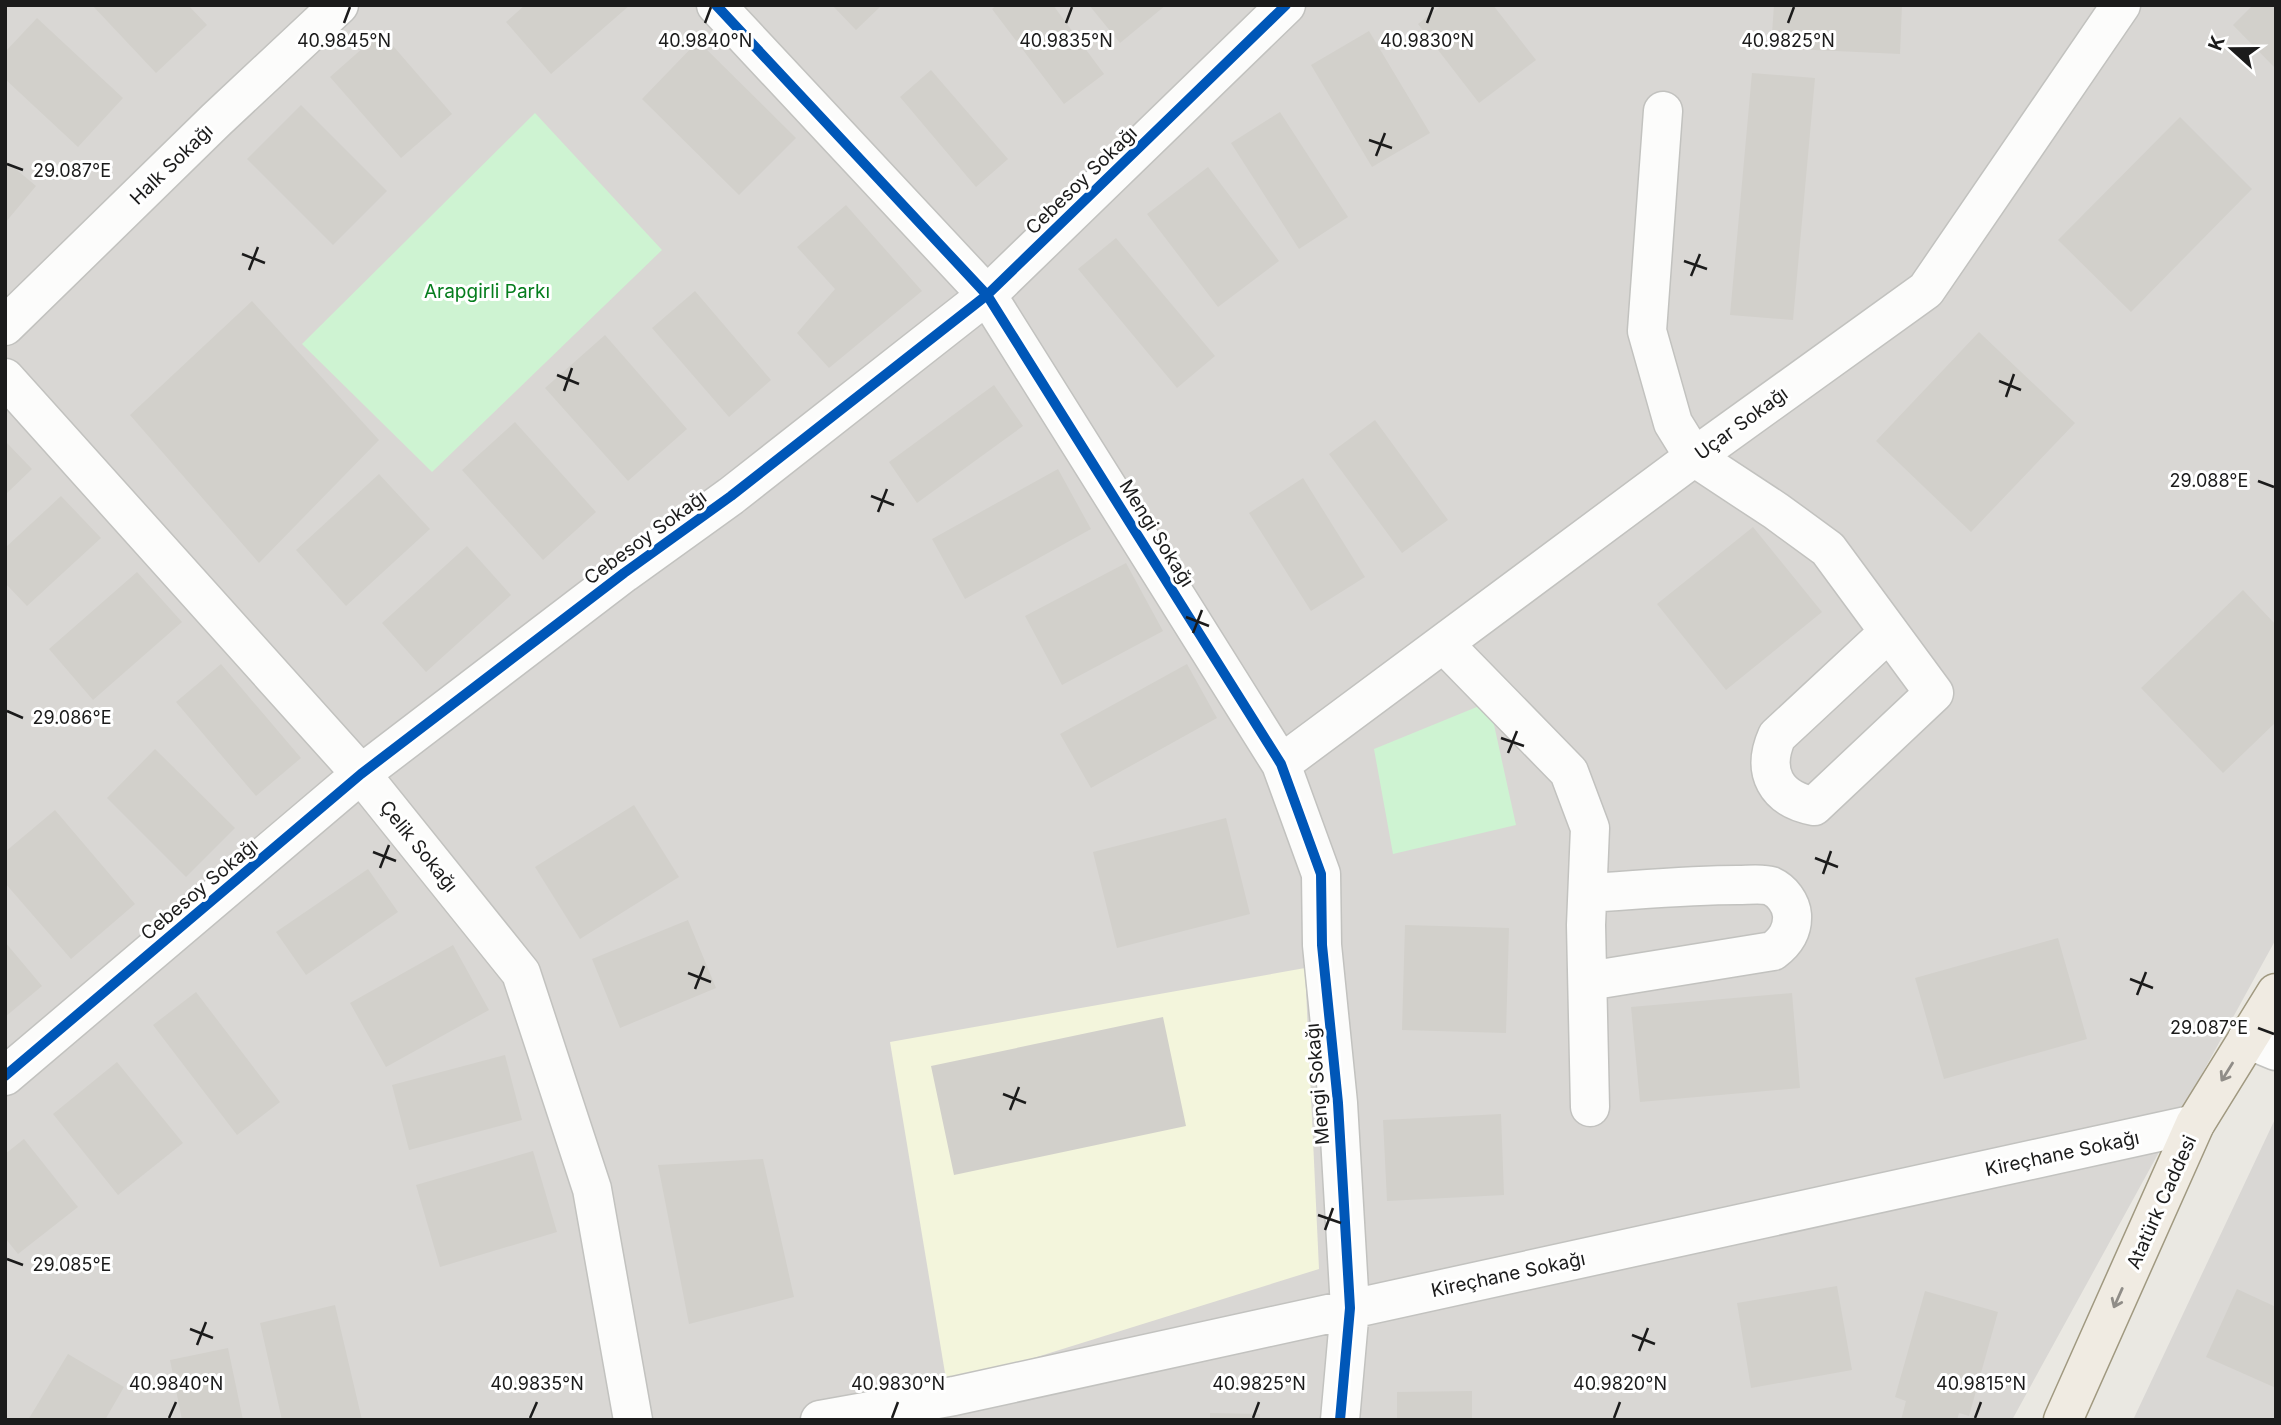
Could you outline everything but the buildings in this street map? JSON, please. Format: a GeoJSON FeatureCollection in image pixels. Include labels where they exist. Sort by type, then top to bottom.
{"type":"FeatureCollection","features":[{"type":"Feature","properties":{"kind":"main road","name":"Atatürk Caddesi"},"geometry":{"type":"LineString","coordinates":[[2063,1420],[2195,1124],[2262,1046],[2276,993]]}},
{"type":"Feature","properties":{"kind":"street","name":"Halk Sokağı"},"geometry":{"type":"LineString","coordinates":[[5,326],[216,120],[339,5]]}},
{"type":"Feature","properties":{"kind":"street","name":"Mengi Sokağı"},"geometry":{"type":"LineString","coordinates":[[716,5],[987,295],[1281,764],[1321,874],[1322,945],[1338,1103],[1350,1308],[1340,1420]]}},
{"type":"Feature","properties":{"kind":"street","name":"Cebesoy Sokağı"},"geometry":{"type":"LineString","coordinates":[[5,1076],[361,774],[624,573],[731,496],[987,295],[1286,5]]}},
{"type":"Feature","properties":{"kind":"street","name":"Uçar Sokağı"},"geometry":{"type":"LineString","coordinates":[[1281,764],[1694,457],[1926,290],[2121,5]]}},
{"type":"Feature","properties":{"kind":"street"},"geometry":{"type":"LineString","coordinates":[[1663,111],[1647,331],[1673,423],[1694,457],[1828,549],[1934,693],[1814,806],[1789,799],[1772,777],[1771,749],[1777,736],[1889,632]]}},
{"type":"Feature","properties":{"kind":"street","name":"Çelik Sokağı"},"geometry":{"type":"LineString","coordinates":[[5,378],[361,774],[521,973],[592,1189],[633,1420]]}},
{"type":"Feature","properties":{"kind":"street"},"geometry":{"type":"LineString","coordinates":[[1444,644],[1569,772],[1590,828],[1586,925],[1590,1107]]}},
{"type":"Feature","properties":{"kind":"street"},"geometry":{"type":"LineString","coordinates":[[1588,894],[1712,885],[1769,886],[1780,892],[1792,912],[1788,934],[1782,944],[1773,951],[1588,981]]}},
{"type":"Feature","properties":{"kind":"street","name":"Kireçhane Sokağı"},"geometry":{"type":"LineString","coordinates":[[820,1420],[954,1396],[2195,1124]]}},
{"type":"Feature","properties":{"kind":"shaded area"},"geometry":{"type":"Polygon","coordinates":[[[5,5],[2276,5],[2276,939],[2012,1420],[5,1420],[5,5]]]}},
{"type":"Feature","properties":{"kind":"shaded area"},"geometry":{"type":"Polygon","coordinates":[[[1305,968],[1319,1269],[947,1385],[890,1042],[1305,968]]]}},
{"type":"Feature","properties":{"kind":"shaded area"},"geometry":{"type":"Polygon","coordinates":[[[2276,1117],[2276,1420],[2133,1420],[2276,1117]]]}},
{"type":"Feature","properties":{"kind":"green space","name":"Arapgirli Parkı"},"geometry":{"type":"Polygon","coordinates":[[[535,113],[662,250],[432,472],[302,344],[535,113]]]}},
{"type":"Feature","properties":{"kind":"green space"},"geometry":{"type":"Polygon","coordinates":[[[1489,702],[1516,825],[1393,854],[1374,749],[1489,702]]]}},
{"type":"Feature","properties":{"kind":"cycle path"},"geometry":{"type":"LineString","coordinates":[[716,5],[987,295],[1281,764],[1321,874],[1322,945],[1338,1103],[1350,1308],[1340,1420]]}},
{"type":"Feature","properties":{"kind":"cycle path"},"geometry":{"type":"LineString","coordinates":[[5,1076],[361,774],[624,573],[731,496],[987,295],[1286,5]]}}]}
